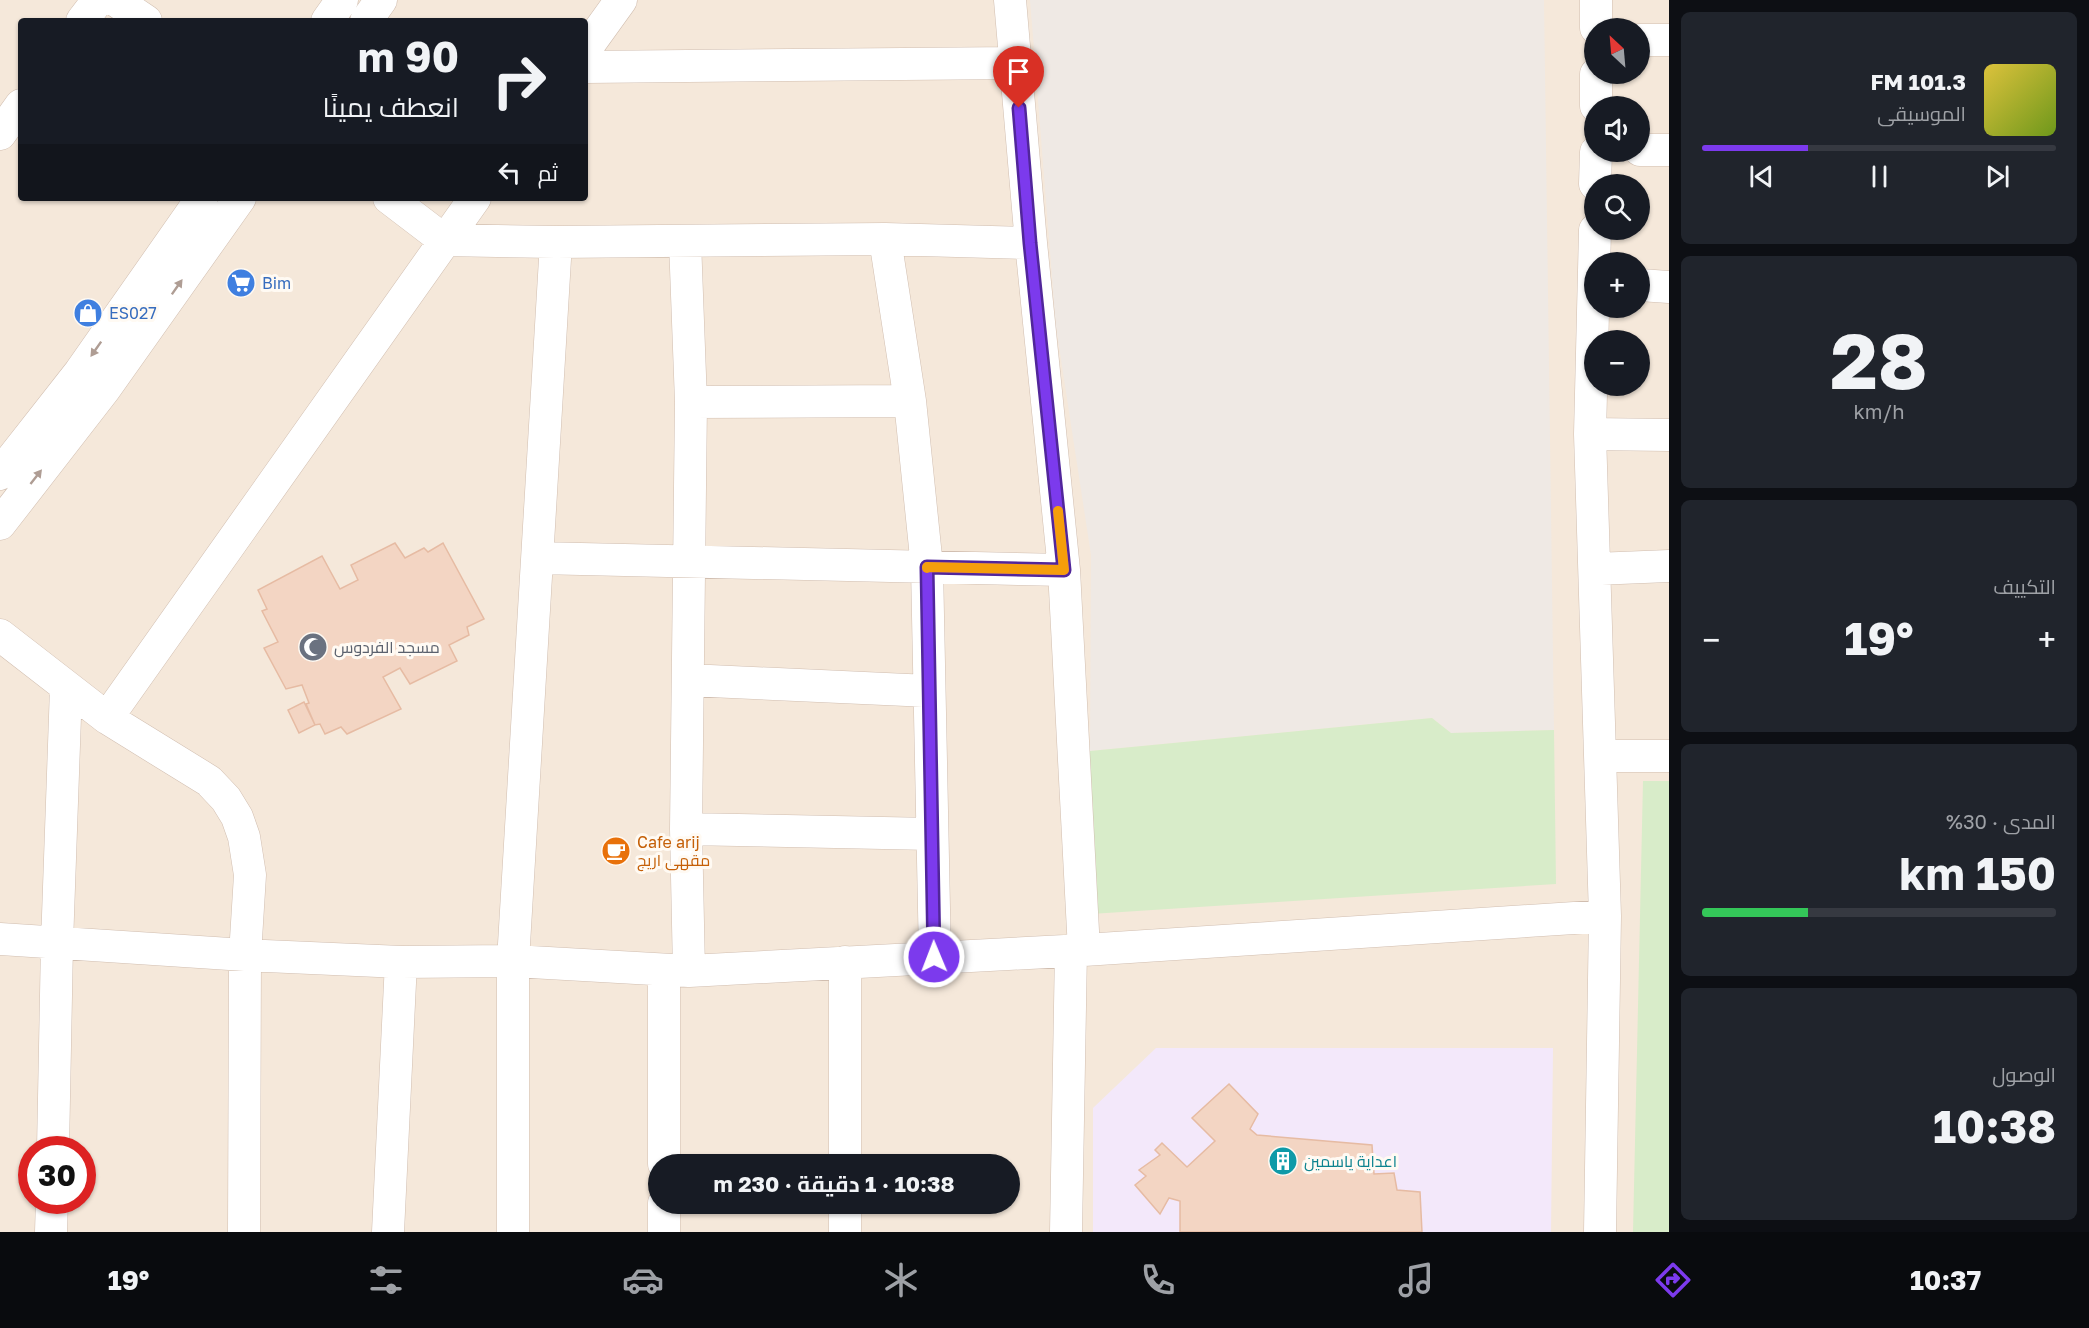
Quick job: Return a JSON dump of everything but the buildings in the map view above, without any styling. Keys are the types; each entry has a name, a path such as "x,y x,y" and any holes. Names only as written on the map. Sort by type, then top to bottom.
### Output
{"street":[{"path":"84,18 98,0"},
{"path":"115,0 142,18"},
{"path":"329,18 342,0"},
{"path":"368,18 381,0"},
{"path":"588,47 621,0"},
{"path":"1010,0 1030,243 1064,570 1077,950 1066,1232"},
{"path":"1596,0 1596,18"},
{"path":"1650,40 1669,40"},
{"path":"588,67 1015,63"},
{"path":"0,134 18,109"},
{"path":"1650,150 1669,150"},
{"path":"0,474 80,372 200,201"},
{"path":"0,524 104,390 238,201"},
{"path":"393,201 444,240 556,242 885,239 1030,243"},
{"path":"107,718 473,201"},
{"path":"885,239 910,400 927,567 934,957"},
{"path":"665,1154 686,829 691,402 685,241"},
{"path":"513,1232 513,961 556,242"},
{"path":"1650,286 1669,287"},
{"path":"1593,318 1590,435 1605,916 1600,1232"},
{"path":"691,402 910,400"},
{"path":"1590,435 1669,435"},
{"path":"538,558 1064,570"},
{"path":"1595,569 1669,566"},
{"path":"0,635 107,718 209,781 226,799 237,817 244,837 250,875 245,955 244,1232"},
{"path":"688,680 929,691"},
{"path":"53,1136 66,688"},
{"path":"1601,756 1669,756"},
{"path":"686,829 932,834"},
{"path":"0,939 245,955 400,962 513,961 676,970 1077,950 1605,916"},
{"path":"388,1232 400,962"},
{"path":"845,962 845,1154"},
{"path":"51,1232 52,1214"},
{"path":"664,1214 664,1232"},
{"path":"845,1214 845,1232"}],"shaded area":[{"path":"0,0 1669,0 1669,1232 0,1232"},
{"path":"1030,0 1544,0 1554,730 1451,733 1432,718 1090,751 1091,555 1056,327"},
{"path":"1156,1048 1553,1048 1551,1232 1093,1232 1093,1108"}],"green space":[{"path":"1432,718 1451,733 1554,730 1556,884 1091,914 1090,751"},
{"path":"1643,781 1669,781 1669,1232 1633,1232"}],"slow traffic":[{"path":"927,568 1064,570 1058,511"}],"place":[{"name":"Bim","path":"241,283"},
{"name":"ES027","path":"88,313"},
{"name":"مسجد الفردوس","path":"313,647"},
{"name":"Cafe arij مقهى اريج","path":"616,851"},
{"name":"اعداية ياسمين","path":"1283,1161"}],"route":[{"path":"934,957 927,567 1064,570 1030,243 1019,108"}]}
